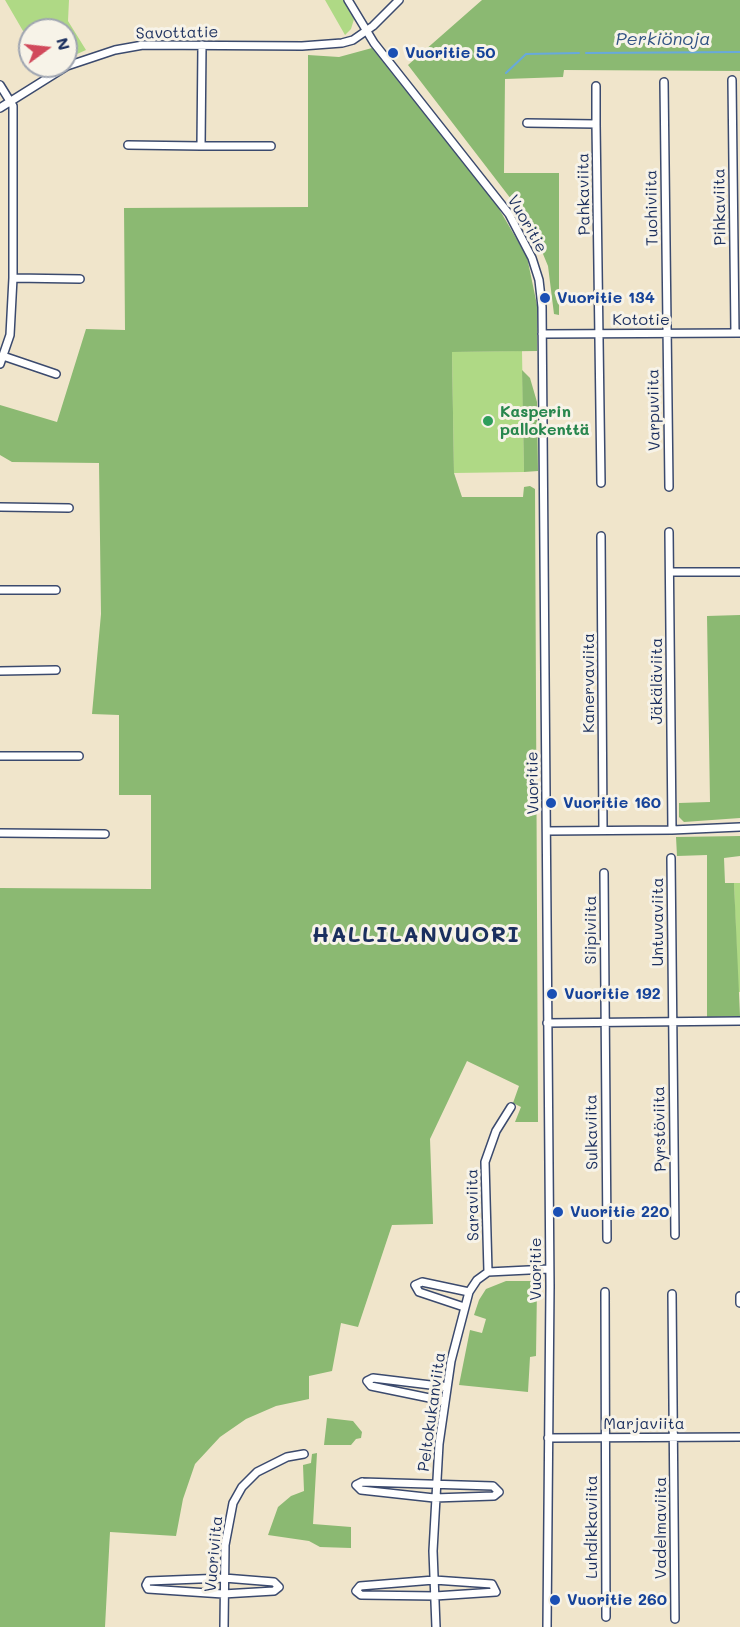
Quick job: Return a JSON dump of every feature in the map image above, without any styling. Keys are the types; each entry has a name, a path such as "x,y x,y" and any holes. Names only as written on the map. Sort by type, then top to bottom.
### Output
{"street":[{"name":"Vuoritie","path":"348,0 366,31 439,128 509,214 521,234 539,280 542,334 547,831 549,1269 547,1627"},
{"name":"Savottatie","path":"0,108 53,73 88,57 143,45 319,46 342,43 366,31 399,0"},
{"path":"201,147 202,45"},
{"name":"Pihkaviita","path":"732,80 738,333"},
{"name":"Tuohiviita","path":"664,82 667,333"},
{"path":"0,85 13,106 13,278 10,335 0,364"},
{"name":"Pahkaviita","path":"596,86 601,483"},
{"path":"526,123 596,124"},
{"path":"128,146 272,146"},
{"path":"13,278 80,279"},
{"name":"Varpuviita","path":"667,333 669,487"},
{"name":"Kototie","path":"542,334 738,333"},
{"path":"3,356 56,374"},
{"path":"0,507 69,507"},
{"name":"Jäkäläviita","path":"669,532 672,830"},
{"name":"Kanervaviita","path":"601,536 603,829"},
{"path":"670,572 740,572"},
{"path":"0,590 56,590"},
{"path":"0,671 56,670"},
{"path":"0,756 79,756"},
{"path":"547,831 672,830 740,826"},
{"path":"0,833 105,834"},
{"name":"Untuvaviita","path":"671,858 672,1023"},
{"name":"Siipiviita","path":"604,873 604,1023"},
{"path":"548,1023 740,1021"},
{"name":"Sulkaviita","path":"604,1023 608,1239"},
{"name":"Pyrstöviita","path":"672,1023 675,1235"},
{"name":"Saraviita","path":"488,1272 485,1162 496,1131 511,1107"},
{"path":"488,1272 549,1269"},
{"name":"Peltokukanviita","path":"436,1627 434,1498 444,1401 469,1292 477,1280 488,1272"},
{"path":"464,1307 419,1292 415,1286 422,1282 469,1292"},
{"name":"Luhdikkaviita","path":"605,1292 606,1617"},
{"name":"Vadelmaviita","path":"672,1294 675,1619"},
{"path":"740,1296 740,1303"},
{"path":"444,1401 371,1386 367,1381 373,1378 447,1387"},
{"name":"Marjaviita","path":"548,1438 740,1437"},
{"name":"Vuoriviita","path":"224,1627 223,1594 227,1522 232,1503 242,1487 257,1472 273,1462 304,1454"},
{"path":"362,1482 436,1482 493,1486 499,1492 494,1496 434,1498 361,1490 357,1485 362,1482"},
{"path":"224,1578 274,1582 279,1587 274,1591 223,1594 148,1589 146,1585 148,1581 224,1578"},
{"path":"434,1580 492,1584 496,1592 435,1596 361,1595 356,1591 360,1586 434,1580"}],"green space":[{"path":"5,0 69,0 68,18 18,18 18,22"},
{"path":"325,0 343,0 354,19 351,29 345,35"},
{"path":"482,0 740,0 740,71 564,70 563,77 505,79 504,173 559,173 559,315 554,314 548,266 531,225 408,65"},
{"path":"78,37 86,50 78,54"},
{"path":"372,48 498,207 527,257 537,305 537,351 452,352 454,473 462,497 523,497 524,487 530,486 535,489 538,1122 515,1122 521,1107 513,1103 519,1086 467,1061 430,1139 433,1224 392,1225 358,1327 341,1323 332,1371 309,1376 309,1399 276,1406 246,1419 220,1437 195,1464 183,1499 176,1536 110,1532 105,1627 0,1627 0,888 151,889 151,795 119,795 119,715 92,714 101,614 99,463 12,462 0,455 0,405 57,422 86,329 125,330 124,208 308,207 308,55 339,57"},
{"name":"Kasperin pallokenttä","path":"522,351 524,472 454,473 452,352"},
{"path":"522,370 530,378 537,402 538,471 524,472"},
{"path":"740,615 740,818 684,822 679,817 679,803 710,802 707,616"},
{"path":"740,836 740,856 724,858 725,883 734,883 740,1016 707,1017 707,855 677,856 676,837"},
{"path":"734,883 740,883 740,992 738,992"},
{"path":"506,1281 532,1281 537,1287 536,1356 530,1357 528,1392 459,1385 470,1330 482,1333 486,1319 474,1315 479,1300 486,1289"},
{"path":"327,1418 353,1421 362,1432 361,1438 356,1439 351,1445 324,1445"},
{"path":"317,1453 313,1524 351,1527 351,1548 320,1547 309,1541 268,1535 278,1507 291,1496 304,1491 303,1465 311,1463 312,1454"}],"waterway":[{"name":"Perkiönoja","path":"586,53 740,52"},
{"name":"Perkiönoja","path":"506,73 526,54 579,53"}],"place":[{"name":"Vuoritie 50","path":"393,53"},
{"name":"Vuoritie 134","path":"545,298"},
{"name":"Kasperin pallokenttä","path":"488,421"},
{"name":"Vuoritie 160","path":"551,803"},
{"name":"Vuoritie 192","path":"552,994"},
{"name":"Vuoritie 220","path":"558,1212"},
{"name":"Vuoritie 260","path":"555,1600"}],"district":[{"name":"HALLILANVUORI","path":"416,935"}]}
